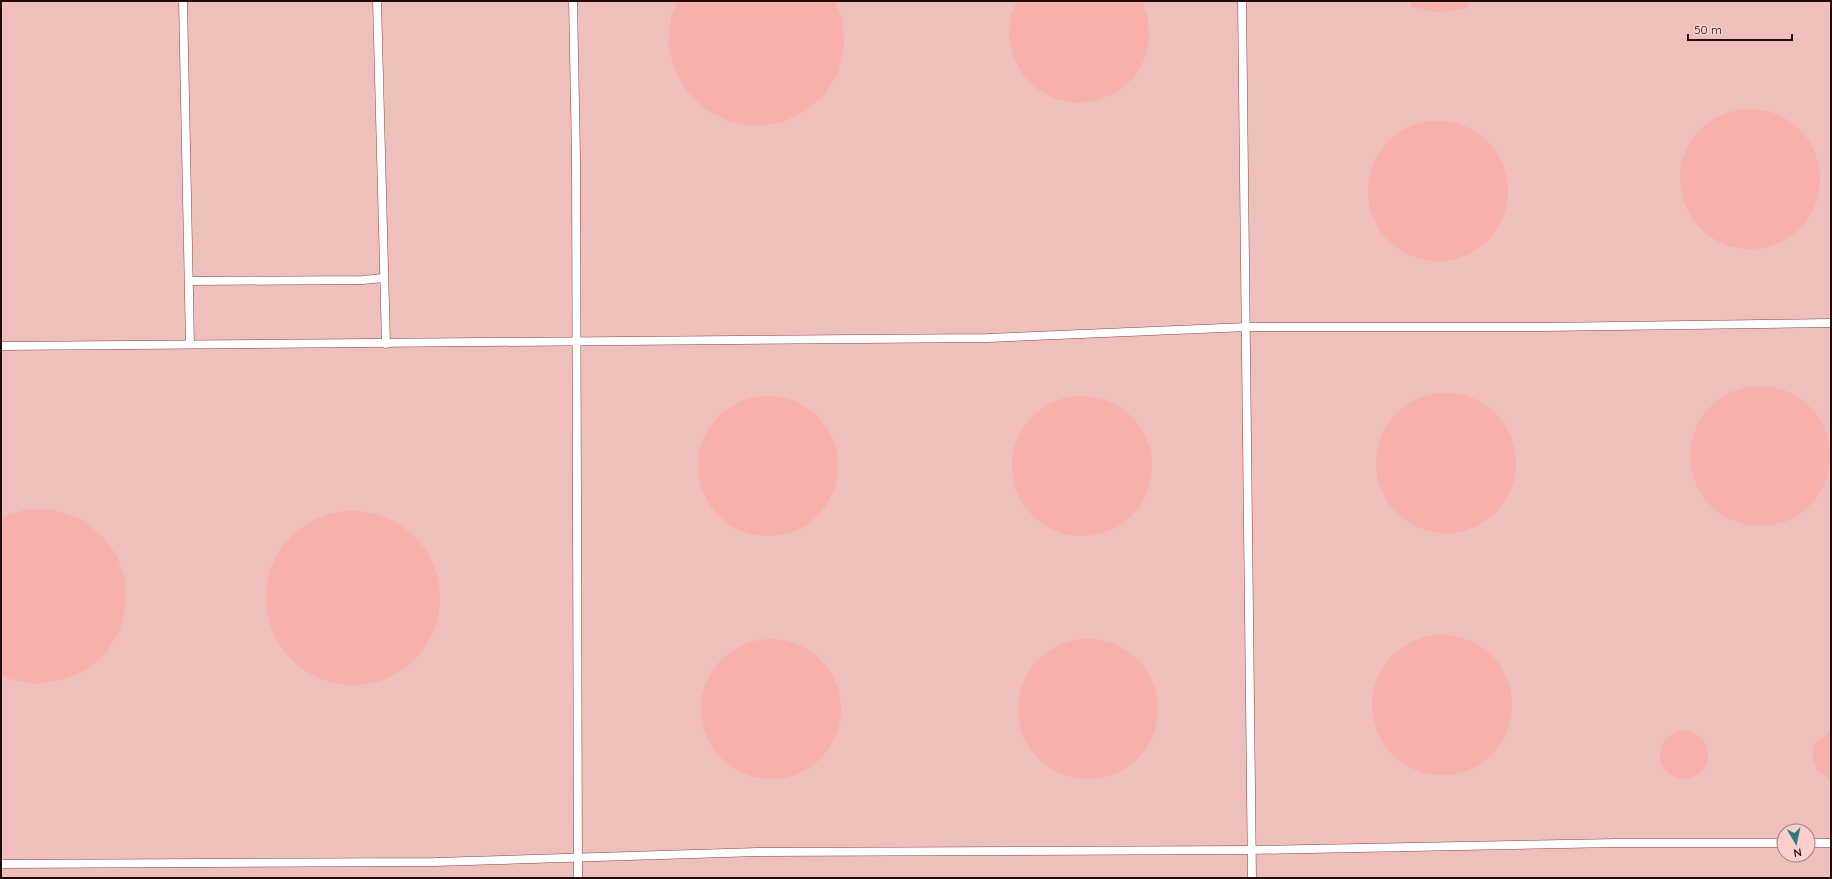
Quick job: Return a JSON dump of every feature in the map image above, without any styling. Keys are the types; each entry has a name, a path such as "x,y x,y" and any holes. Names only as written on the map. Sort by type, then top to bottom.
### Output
{"lane":[{"path":"183,1 186,239 190,281 190,344"},
{"path":"377,1 383,278 386,344"},
{"path":"573,1 576,156 578,878"},
{"path":"1242,1 1242,140 1247,327 1252,878"},
{"path":"190,281 363,280 383,278"},
{"path":"1,346 987,338 1247,327 1543,327 1831,323"},
{"path":"1,864 435,862 766,852 1251,850 1616,843 1776,843"},
{"path":"1816,843 1831,843"}],"shaded area":[{"path":"1,1 1831,1 1831,878 1,878"}],"building":[{"path":"678,1 835,1 843,21 844,47 838,73 824,95 804,112 780,123 754,126 728,121 705,109 686,91 674,68 668,43 671,17"},
{"path":"1017,1 1142,1 1148,19 1149,40 1144,60 1133,78 1117,92 1098,100 1077,103 1056,99 1038,90 1023,75 1013,57 1009,36 1011,16"},
{"path":"1411,1 1467,1 1468,8 1439,12 1411,7"},
{"path":"1750,109 1770,112 1783,117 1804,135 1812,146 1817,159 1820,179 1817,199 1812,212 1794,233 1783,241 1770,246 1750,249 1730,246 1717,241 1696,223 1688,212 1683,199 1680,179 1683,159 1688,146 1706,125 1717,117 1730,112"},
{"path":"1438,121 1458,124 1471,129 1492,147 1500,158 1505,171 1508,191 1505,211 1500,224 1482,245 1471,253 1458,258 1438,261 1418,258 1405,253 1384,235 1376,224 1371,211 1368,191 1371,171 1376,158 1394,137 1405,129 1418,124"},
{"path":"1760,386 1780,389 1793,394 1814,412 1822,423 1827,436 1830,456 1827,476 1822,489 1804,510 1793,518 1780,523 1760,526 1740,523 1727,518 1706,500 1698,489 1693,476 1690,456 1693,436 1698,423 1716,402 1727,394 1740,389"},
{"path":"1446,393 1466,396 1479,401 1500,419 1508,430 1513,443 1516,463 1513,483 1508,496 1490,517 1479,525 1466,530 1446,533 1426,530 1413,525 1392,507 1384,496 1379,483 1376,463 1379,443 1384,430 1402,409 1413,401 1426,396"},
{"path":"768,396 788,399 801,404 822,422 830,433 835,446 838,466 835,486 830,499 812,520 801,528 788,533 768,536 748,533 735,528 714,510 706,499 701,486 698,466 701,446 706,433 724,412 735,404 748,399"},
{"path":"1082,396 1102,399 1115,404 1136,422 1144,433 1149,446 1152,466 1149,486 1144,499 1126,520 1115,528 1102,533 1082,536 1062,533 1049,528 1028,510 1020,499 1015,486 1012,466 1015,446 1020,433 1038,412 1049,404 1062,399"},
{"path":"28,509 54,510 79,518 100,534 116,554 125,579 126,605 120,630 106,653 86,670 62,680 36,684 10,679 1,674 1,517"},
{"path":"344,511 362,511 386,517 415,536 434,565 440,589 440,607 434,631 415,660 386,679 362,685 344,685 320,679 291,660 272,631 266,607 266,589 272,565 291,536 320,517"},
{"path":"1442,635 1462,638 1475,643 1496,661 1504,672 1509,685 1512,705 1509,725 1504,738 1486,759 1475,767 1462,772 1442,775 1422,772 1409,767 1388,749 1380,738 1375,725 1372,705 1375,685 1380,672 1398,651 1409,643 1422,638"},
{"path":"771,639 791,642 804,647 825,665 833,676 838,689 841,709 838,729 833,742 815,763 804,771 791,776 771,779 751,776 738,771 717,753 709,742 704,729 701,709 704,689 709,676 727,655 738,647 751,642"},
{"path":"1088,639 1108,642 1121,647 1142,665 1150,676 1155,689 1158,709 1155,729 1150,742 1132,763 1121,771 1108,776 1088,779 1068,776 1055,771 1034,753 1026,742 1021,729 1018,709 1021,689 1026,676 1044,655 1055,647 1068,642"},
{"path":"1684,731 1693,733 1701,738 1706,746 1708,755 1706,764 1701,772 1693,777 1684,779 1675,777 1667,772 1662,764 1660,755 1662,746 1667,738 1675,733"},
{"path":"1831,731 1831,780 1817,770 1812,757 1815,743"}]}
